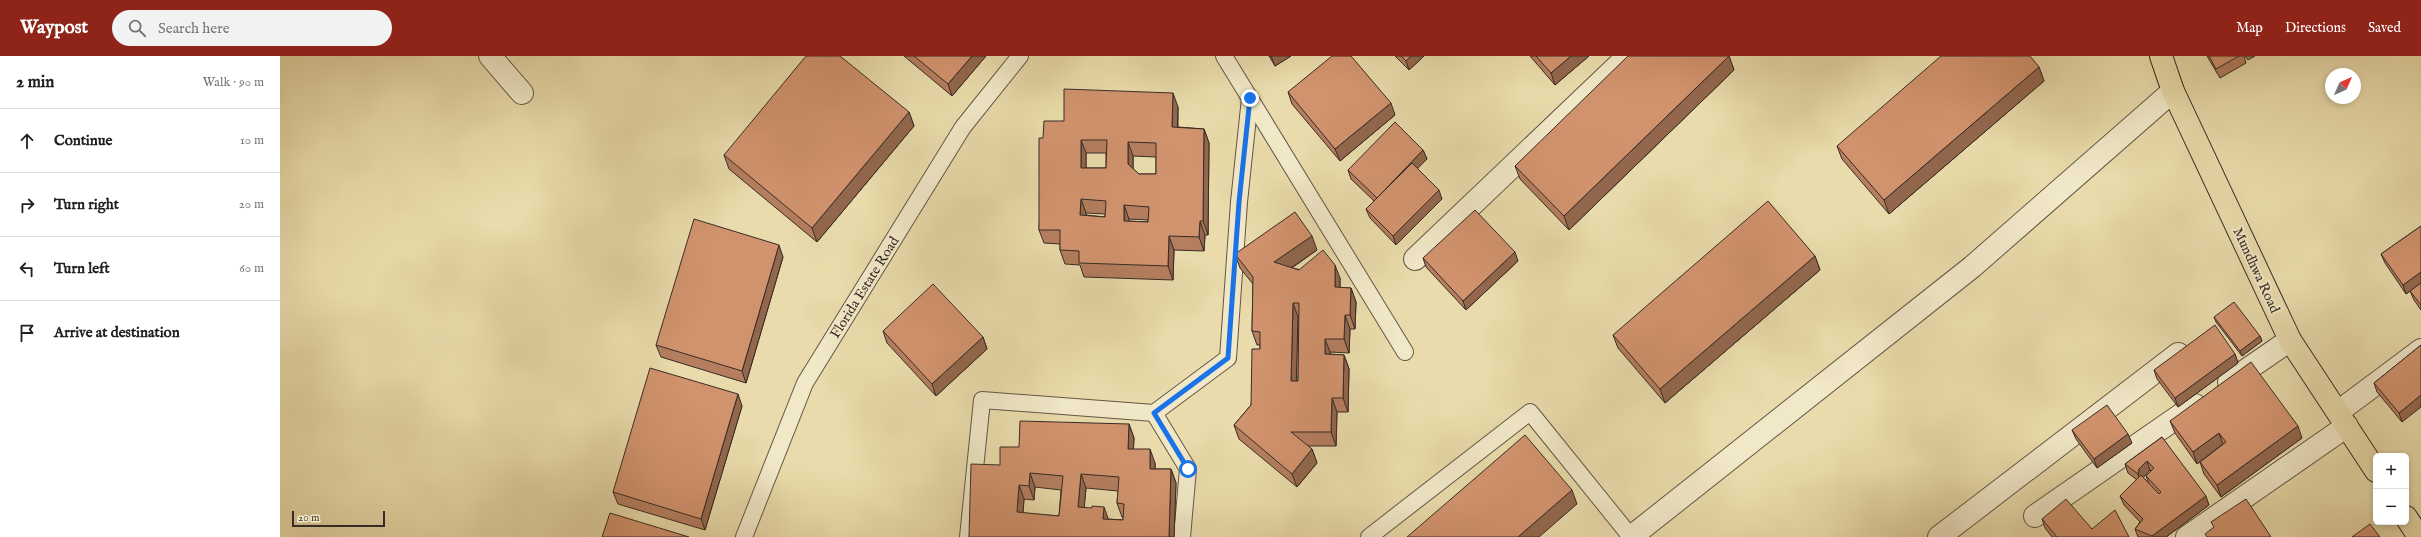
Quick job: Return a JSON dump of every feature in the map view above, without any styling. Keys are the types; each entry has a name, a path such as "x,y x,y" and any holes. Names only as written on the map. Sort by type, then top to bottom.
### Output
{"main road":[{"name":"Mundhwa Road","path":"2161,56 2173,91 2290,340 2373,466"},
{"path":"2409,522 2419,537"}],"street":[{"path":"490,56 522,93"},
{"path":"1415,259 1628,56"},
{"path":"1631,537 1972,267 2173,91"},
{"path":"2035,516 2290,340"},
{"path":"1938,537 2195,341"},
{"path":"2187,537 2342,419 2421,350"}],"lane":[{"name":"Florida Estate Road","path":"744,537 805,383 963,127 1020,56"},
{"path":"1224,56 1405,352"},
{"path":"968,537 982,400 1154,413 1228,358 1239,202 1250,98"},
{"path":"1369,537 1530,412 1631,537"},
{"path":"1154,413 1188,469 1182,537"}],"building":[{"path":"806,56 840,56 909,112 812,228 724,155"},
{"path":"914,56 972,56 948,84"},
{"path":"1332,56 1351,56 1391,103 1335,149 1288,92"},
{"path":"1401,56 1411,56 1406,61"},
{"path":"1536,56 1571,56 1551,73"},
{"path":"1628,56 1729,56 1564,216 1515,166"},
{"path":"1941,56 2030,56 2039,67 1884,200 1837,146"},
{"path":"2209,56 2239,56 2216,69"},
{"path":"1064,89 1173,93 1172,127 1204,129 1203,221 1200,221 1199,237 1169,236 1168,266 1079,263 1079,251 1060,250 1060,230 1039,230 1039,138 1043,138 1044,121 1064,121","holes":["1081,140 1107,140 1106,168 1081,168","1128,142 1156,143 1156,174 1139,174 1128,164","1081,199 1106,201 1105,217 1080,215","1124,205 1149,207 1148,222 1124,221"]},
{"path":"1395,122 1423,150 1377,198 1348,170"},
{"path":"1412,163 1439,190 1393,236 1366,209"},
{"path":"1768,201 1815,256 1660,389 1613,335"},
{"path":"1475,210 1515,252 1463,301 1423,258"},
{"path":"1295,212 1312,236 1274,262 1299,270 1323,250 1335,265 1335,287 1351,288 1350,315 1345,315 1344,339 1325,339 1325,354 1344,355 1343,398 1332,398 1331,432 1291,432 1312,449 1292,474 1234,425 1251,405 1252,349 1260,349 1260,332 1252,331 1253,277 1235,254","holes":["1293,303 1299,303 1298,381 1291,381"]},
{"path":"694,219 779,245 742,371 656,345"},
{"path":"2421,226 2421,272 2403,285 2381,254"},
{"path":"2421,283 2421,305 2410,291"},
{"path":"933,284 983,337 932,384 883,331"},
{"path":"2234,302 2260,336 2240,351 2214,317"},
{"path":"2215,325 2235,354 2175,398 2154,370"},
{"path":"2421,345 2421,395 2399,413 2374,383"},
{"path":"2251,362 2298,426 2217,485 2200,462 2226,442 2219,433 2193,452 2170,421"},
{"path":"650,368 738,394 701,519 613,492"},
{"path":"2107,405 2128,434 2094,459 2072,430"},
{"path":"1020,421 1129,424 1128,449 1150,449 1150,469 1171,469 1169,537 969,537 971,464 1000,465 1000,447 1019,447","holes":["1030,473 1063,476 1059,516 1017,512 1019,485 1029,486","1081,474 1119,477 1117,503 1124,504 1123,520 1103,519 1104,507 1078,507"]},
{"path":"1525,435 1572,490 1518,537 1407,537"},
{"path":"2162,437 2206,496 2152,536 2135,529 2143,519 2120,496 2141,475 2159,494 2161,492 2146,476 2154,468 2147,461 2139,469 2138,474 2125,464"},
{"path":"2066,499 2092,529 2115,510 2129,537 2057,537 2042,519"},
{"path":"2246,499 2271,537 2207,537 2205,534 2214,527 2211,522"},
{"path":"610,513 689,537 602,537"},
{"path":"2370,524 2380,537 2352,537"}],"route":[{"path":"1188,469 1154,413 1228,358 1239,202 1250,98"}]}
